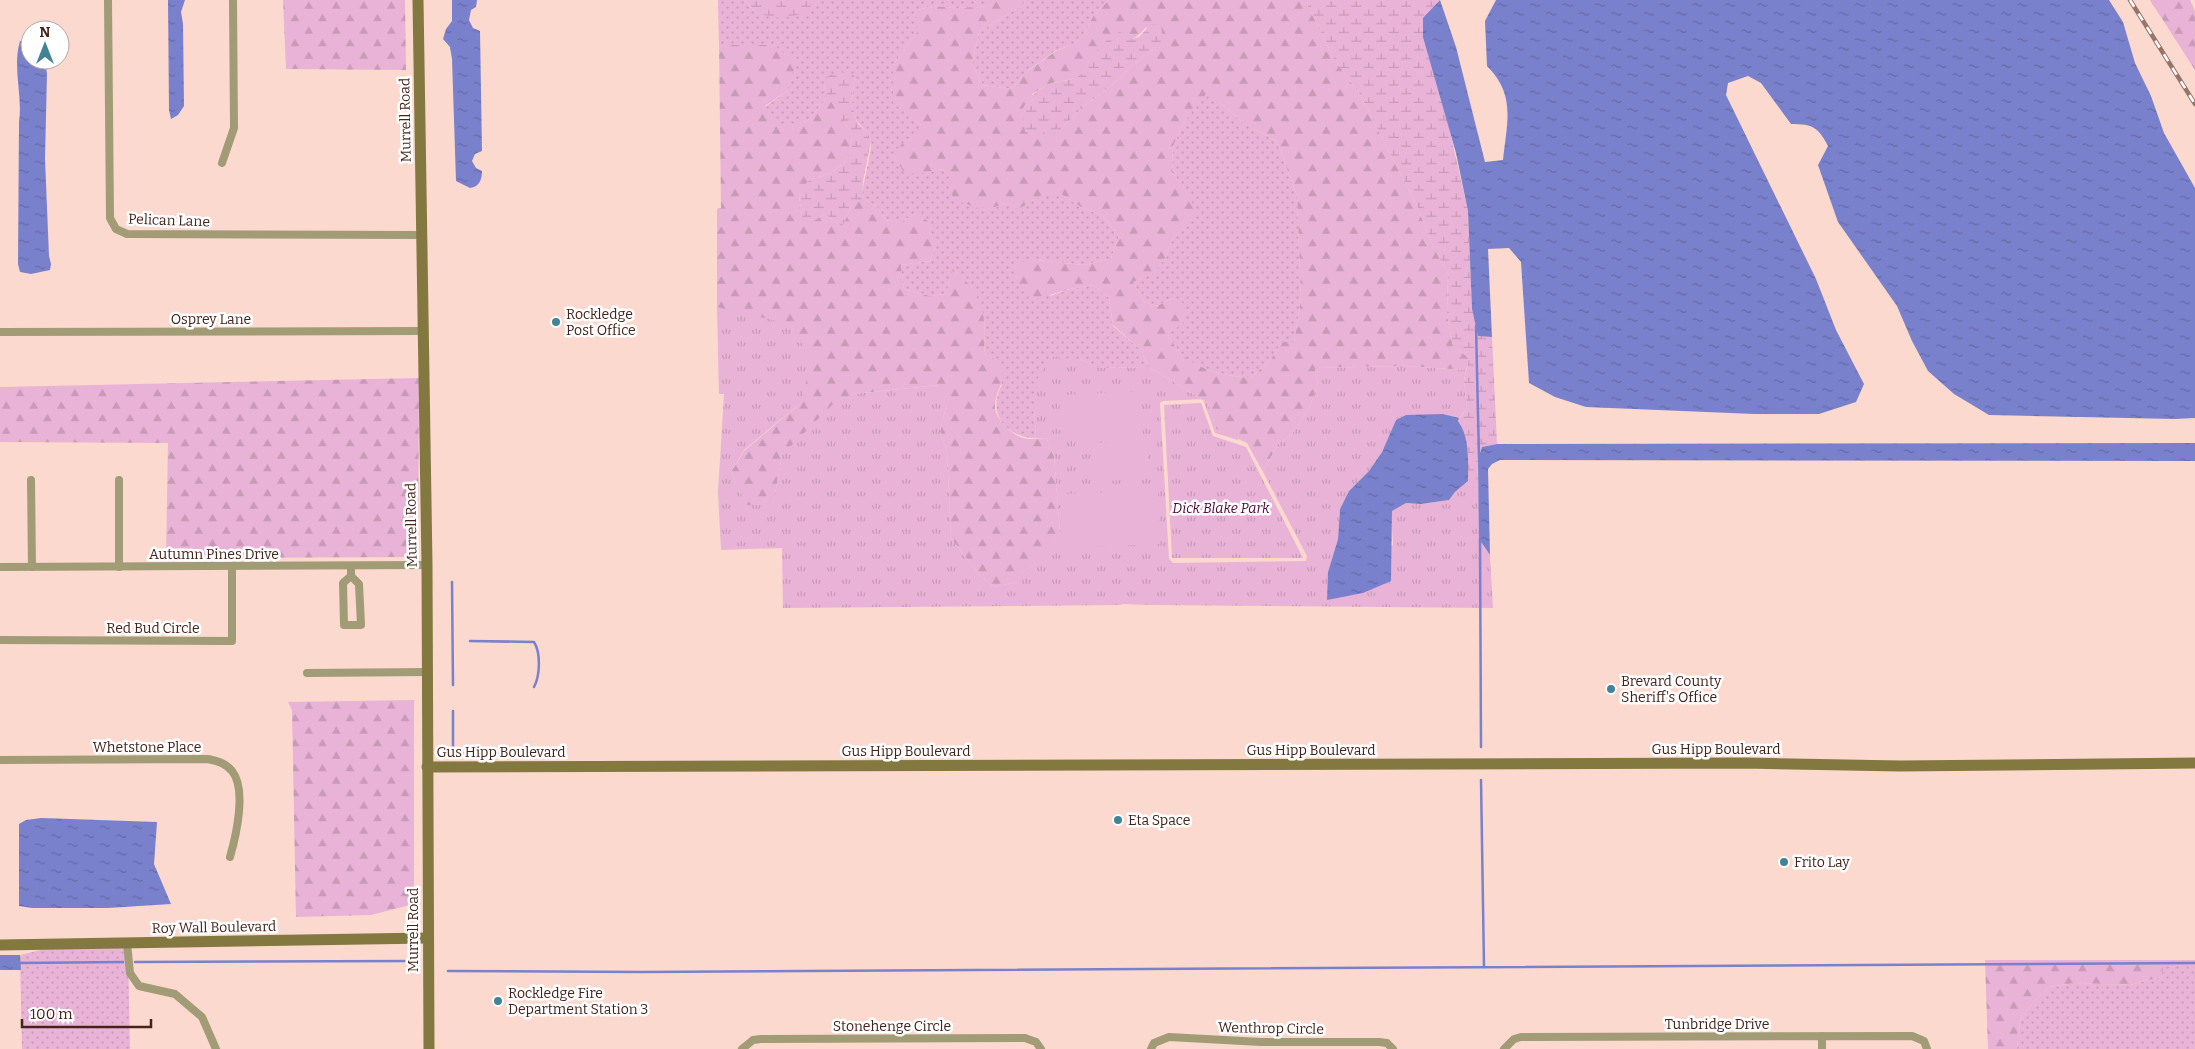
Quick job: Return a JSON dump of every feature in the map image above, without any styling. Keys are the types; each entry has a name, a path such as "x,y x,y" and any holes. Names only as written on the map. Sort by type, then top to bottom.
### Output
{"street":[{"name":"Pelican Lane","path":"108,0 110,218 116,229 127,234 422,235"},
{"path":"222,163 234,128 233,0"},
{"name":"Murrell Road","path":"418,0 422,331 428,565 429,1049"},
{"name":"Osprey Lane","path":"0,332 422,331"},
{"path":"31,480 32,567"},
{"path":"119,480 119,567"},
{"name":"Autumn Pines Drive","path":"0,567 428,565"},
{"path":"351,566 351,576 359,584 360,625 344,625 343,583 351,576"},
{"name":"Red Bud Circle","path":"0,640 232,641 232,567"},
{"path":"307,673 428,672"},
{"name":"Whetstone Place","path":"0,760 208,759 218,762 234,772 238,784 238,827 230,857"},
{"name":"Gus Hipp Boulevard","path":"427,767 1736,763 1900,766 2195,763"},
{"name":"Roy Wall Boulevard","path":"0,945 428,938"},
{"path":"127,943 130,973 139,986 175,994 202,1017 216,1049"},
{"path":"1822,1036 1822,1049"},
{"name":"Tunbridge Drive","path":"1504,1049 1514,1039 1521,1037 1822,1036 1912,1036 1924,1041 1927,1049"},
{"name":"Wenthrop Circle","path":"1151,1049 1154,1043 1170,1037 1261,1042 1379,1042 1387,1043 1393,1049"},
{"name":"Stonehenge Circle","path":"742,1049 753,1040 761,1039 1006,1038 1025,1038 1036,1042 1041,1049"}],"green space":[{"path":"283,0 405,0 406,70 286,69"},
{"path":"718,0 744,0 758,14 816,0 993,0 990,6 957,8 933,6 917,10 917,32 893,65 893,102 921,125 921,134 904,142 928,173 941,169 955,177 952,182 984,210 1008,203 1019,209 1044,194 1061,194 1081,207 1103,216 1119,236 1111,258 1084,265 1037,260 1050,296 1070,289 1093,285 1109,298 1113,326 1140,349 1149,367 1099,368 1079,359 1034,410 1036,438 1025,437 1008,429 998,414 996,405 1002,385 997,360 984,354 985,327 981,307 971,290 954,269 946,294 930,296 904,289 901,265 930,261 935,247 928,222 915,214 899,223 886,220 877,207 862,197 871,142 869,134 853,112 852,101 855,74 824,84 828,96 809,120 782,127 765,107 787,91 774,45 719,45"},
{"path":"744,0 816,1 803,14 781,18 758,14"},
{"path":"993,0 1026,0 1021,6 979,32 972,65 983,85 1011,89 1025,73 1056,51 1074,44 1083,36 1094,15 1109,0 1307,0 1308,6 1334,59 1359,93 1417,206 1433,246 1448,274 1447,315 1453,346 1469,358 1466,370 1402,366 1315,368 1318,384 1309,408 1295,431 1278,444 1263,472 1247,443 1216,429 1208,403 1149,367 1140,349 1113,325 1109,298 1093,285 1070,289 1033,300 1016,279 1014,274 1015,263 1037,260 1084,265 1111,258 1119,236 1103,216 1081,207 1061,194 1044,194 1019,209 1008,203 984,210 963,203 950,194 954,177 941,169 928,173 904,173 893,153 904,142 921,133 921,125 893,103 893,65 917,32 917,10 933,6 957,8 990,6","holes":["1146,27 1156,47 1142,57 1111,86 1085,105 1061,129 1053,134 1032,94 1053,83 1079,77 1090,62 1134,38","1206,94 1220,102 1244,124 1277,141 1297,196 1301,298 1294,342 1282,342 1271,359 1251,378 1214,372 1189,360 1178,350 1168,335 1186,320 1184,304 1175,297 1157,306 1144,302 1133,282 1153,273 1164,260 1173,238 1190,224 1197,213 1184,186 1172,173 1173,146 1184,122"]},
{"path":"1026,0 1109,0 1094,15 1083,36 1074,44 1055,51 1025,73 1011,89 983,85 972,65 979,32 1021,6"},
{"path":"1307,0 1440,0 1424,18 1468,211 1472,309 1478,335 1492,337 1497,444 1482,447 1478,459 1479,495 1468,481 1468,452 1458,420 1467,408 1464,381 1469,358 1453,346 1447,315 1448,274 1433,246 1417,206 1359,93 1334,59 1308,6"},
{"path":"2150,0 2190,0 2195,11 2195,70"},
{"path":"1151,24 1161,25 1163,38 1156,47 1142,57 1111,86 1085,105 1061,129 1053,135 1025,132 1022,110 1036,92 1051,84 1073,79 1082,74 1106,41 1120,32 1129,40 1139,37"},
{"path":"719,45 774,45 796,63 787,91 765,106 783,126 809,120 828,96 852,134 851,150 844,163 831,173 810,180 799,195 802,218 820,217 825,214 842,227 851,207 862,197 877,207 886,220 899,223 915,214 928,221 935,247 930,261 901,265 904,289 930,296 946,294 953,269 976,291 984,321 984,354 997,360 1006,371 995,403 998,417 1014,434 1023,438 1046,438 1054,456 1060,533 1044,560 1022,572 1016,582 994,587 980,576 951,538 947,452 940,431 946,407 939,385 853,394 782,455 773,506 746,506 731,472 744,451 802,402 717,307 717,209 721,208"},
{"path":"838,72 855,74 852,98 854,115 859,125 867,131 871,141 863,181 862,199 851,207 842,227 825,214 813,221 802,218 799,195 803,186 810,180 831,173 844,163 851,150 852,134 828,97 824,84 828,76"},
{"path":"1206,93 1220,102 1244,124 1277,141 1297,196 1301,298 1294,342 1282,342 1271,359 1251,378 1214,372 1188,360 1181,354 1168,335 1175,297 1157,306 1144,302 1133,282 1153,273 1164,260 1173,238 1190,224 1184,186 1172,173 1173,146 1184,122"},
{"path":"717,307 786,323 811,356 802,402 744,450 731,472 746,505 773,505 782,455 835,402 853,394 940,385 946,407 940,431 947,452 951,538 980,576 994,587 1016,582 1020,570 1022,572 1043,560 1060,533 1054,456 1046,438 1036,438 1034,410 1038,378 1052,357 1079,359 1100,368 1149,367 1202,399 1163,401 1160,403 1169,559 1173,563 1306,561 1307,556 1263,472 1278,444 1295,431 1309,408 1318,384 1315,368 1402,366 1466,370 1464,381 1467,408 1459,418 1443,414 1396,420 1382,452 1369,471 1349,491 1340,509 1338,539 1328,572 1393,545 1391,511 1406,503 1421,504 1449,500 1468,481 1479,495 1479,539 1490,555 1493,608 1123,604 783,608 782,548 721,550 718,492 724,394 719,394"},
{"path":"419,378 418,557 166,558 168,443 0,442 0,387"},
{"path":"1140,391 1143,435 1061,439 1059,395"},
{"path":"1203,400 1208,403 1216,429 1238,438 1238,440 1215,433"},
{"name":"Dick Blake Park","path":"1201,403 1213,436 1246,447 1303,558 1172,558 1164,405"},
{"path":"1147,440 1149,478 1095,482 1093,443"},
{"path":"1158,490 1160,544 1063,548 1061,494"},
{"path":"414,700 414,904 371,915 296,917 292,710 288,702"},
{"path":"128,948 130,1049 22,1049 20,955 45,949"},
{"path":"1985,960 2165,960 2161,977 2130,985 2075,983 2049,987 2031,1005 2020,1021 2017,1049 1988,1049"},
{"path":"2165,960 2195,960 2195,1049 2017,1049 2020,1021 2031,1005 2049,987 2075,983 2130,985 2160,977"}],"water":[{"path":"168,0 185,0 181,12 183,24 184,106 178,115 171,119 169,110"},
{"path":"452,0 477,0 476,7 471,10 469,20 473,28 480,31 482,151 475,154 472,161 476,168 482,171 482,174 478,185 470,188 456,181 452,59 450,47 443,39 446,29 452,21"},
{"path":"1440,0 1456,47 1485,162 1503,160 1507,121 1506,98 1496,77 1487,66 1485,21 1496,0 2109,0 2123,22 2135,63 2151,96 2164,133 2195,188 2195,418 1989,415 1954,394 1928,371 1912,341 1897,306 1838,222 1818,165 1828,146 1821,135 1810,126 1791,124 1761,83 1748,76 1728,83 1726,95 1816,279 1836,330 1864,384 1856,402 1819,414 1754,414 1586,407 1555,397 1529,383 1521,262 1509,248 1488,249 1492,337 1478,336 1472,309 1468,211 1456,153 1423,37 1423,18"},
{"path":"20,41 20,70 46,70 47,74 45,159 49,256 51,264 50,270 31,274 20,272 18,264 20,102 17,71"},
{"path":"1443,414 1459,418 1458,421 1465,435 1466,442 1468,481 1449,500 1421,504 1406,503 1392,511 1391,581 1363,593 1327,600 1328,572 1338,539 1340,509 1349,491 1369,471 1382,452 1396,420 1406,415"},
{"path":"2195,443 2195,461 1500,460 1492,464 1488,469 1490,555 1479,539 1478,459 1482,447 1497,444"},
{"path":"41,818 157,822 154,864 171,904 108,908 32,908 19,906 19,824 26,820"},
{"path":"0,955 20,955 21,970 0,970"}],"waterway":[{"path":"1476,326 1479,458"},
{"path":"1480,539 1481,747"},
{"path":"452,582 453,685"},
{"path":"470,641 534,642 538,652 539,664 538,677 534,687"},
{"path":"453,711 453,750 456,754 507,753"},
{"path":"1481,780 1484,967"},
{"path":"135,962 413,961"},
{"path":"19,963 123,962"},
{"path":"448,971 643,972 2195,963"}],"railway":[{"path":"2130,0 2195,104"}],"place":[{"name":"Rockledge Post Office","path":"556,322"},
{"name":"Brevard County Sheriff's Office","path":"1611,689"},
{"name":"Eta Space","path":"1118,820"},
{"name":"Frito Lay","path":"1784,862"},
{"name":"Rockledge Fire Department Station 3","path":"498,1001"}]}
